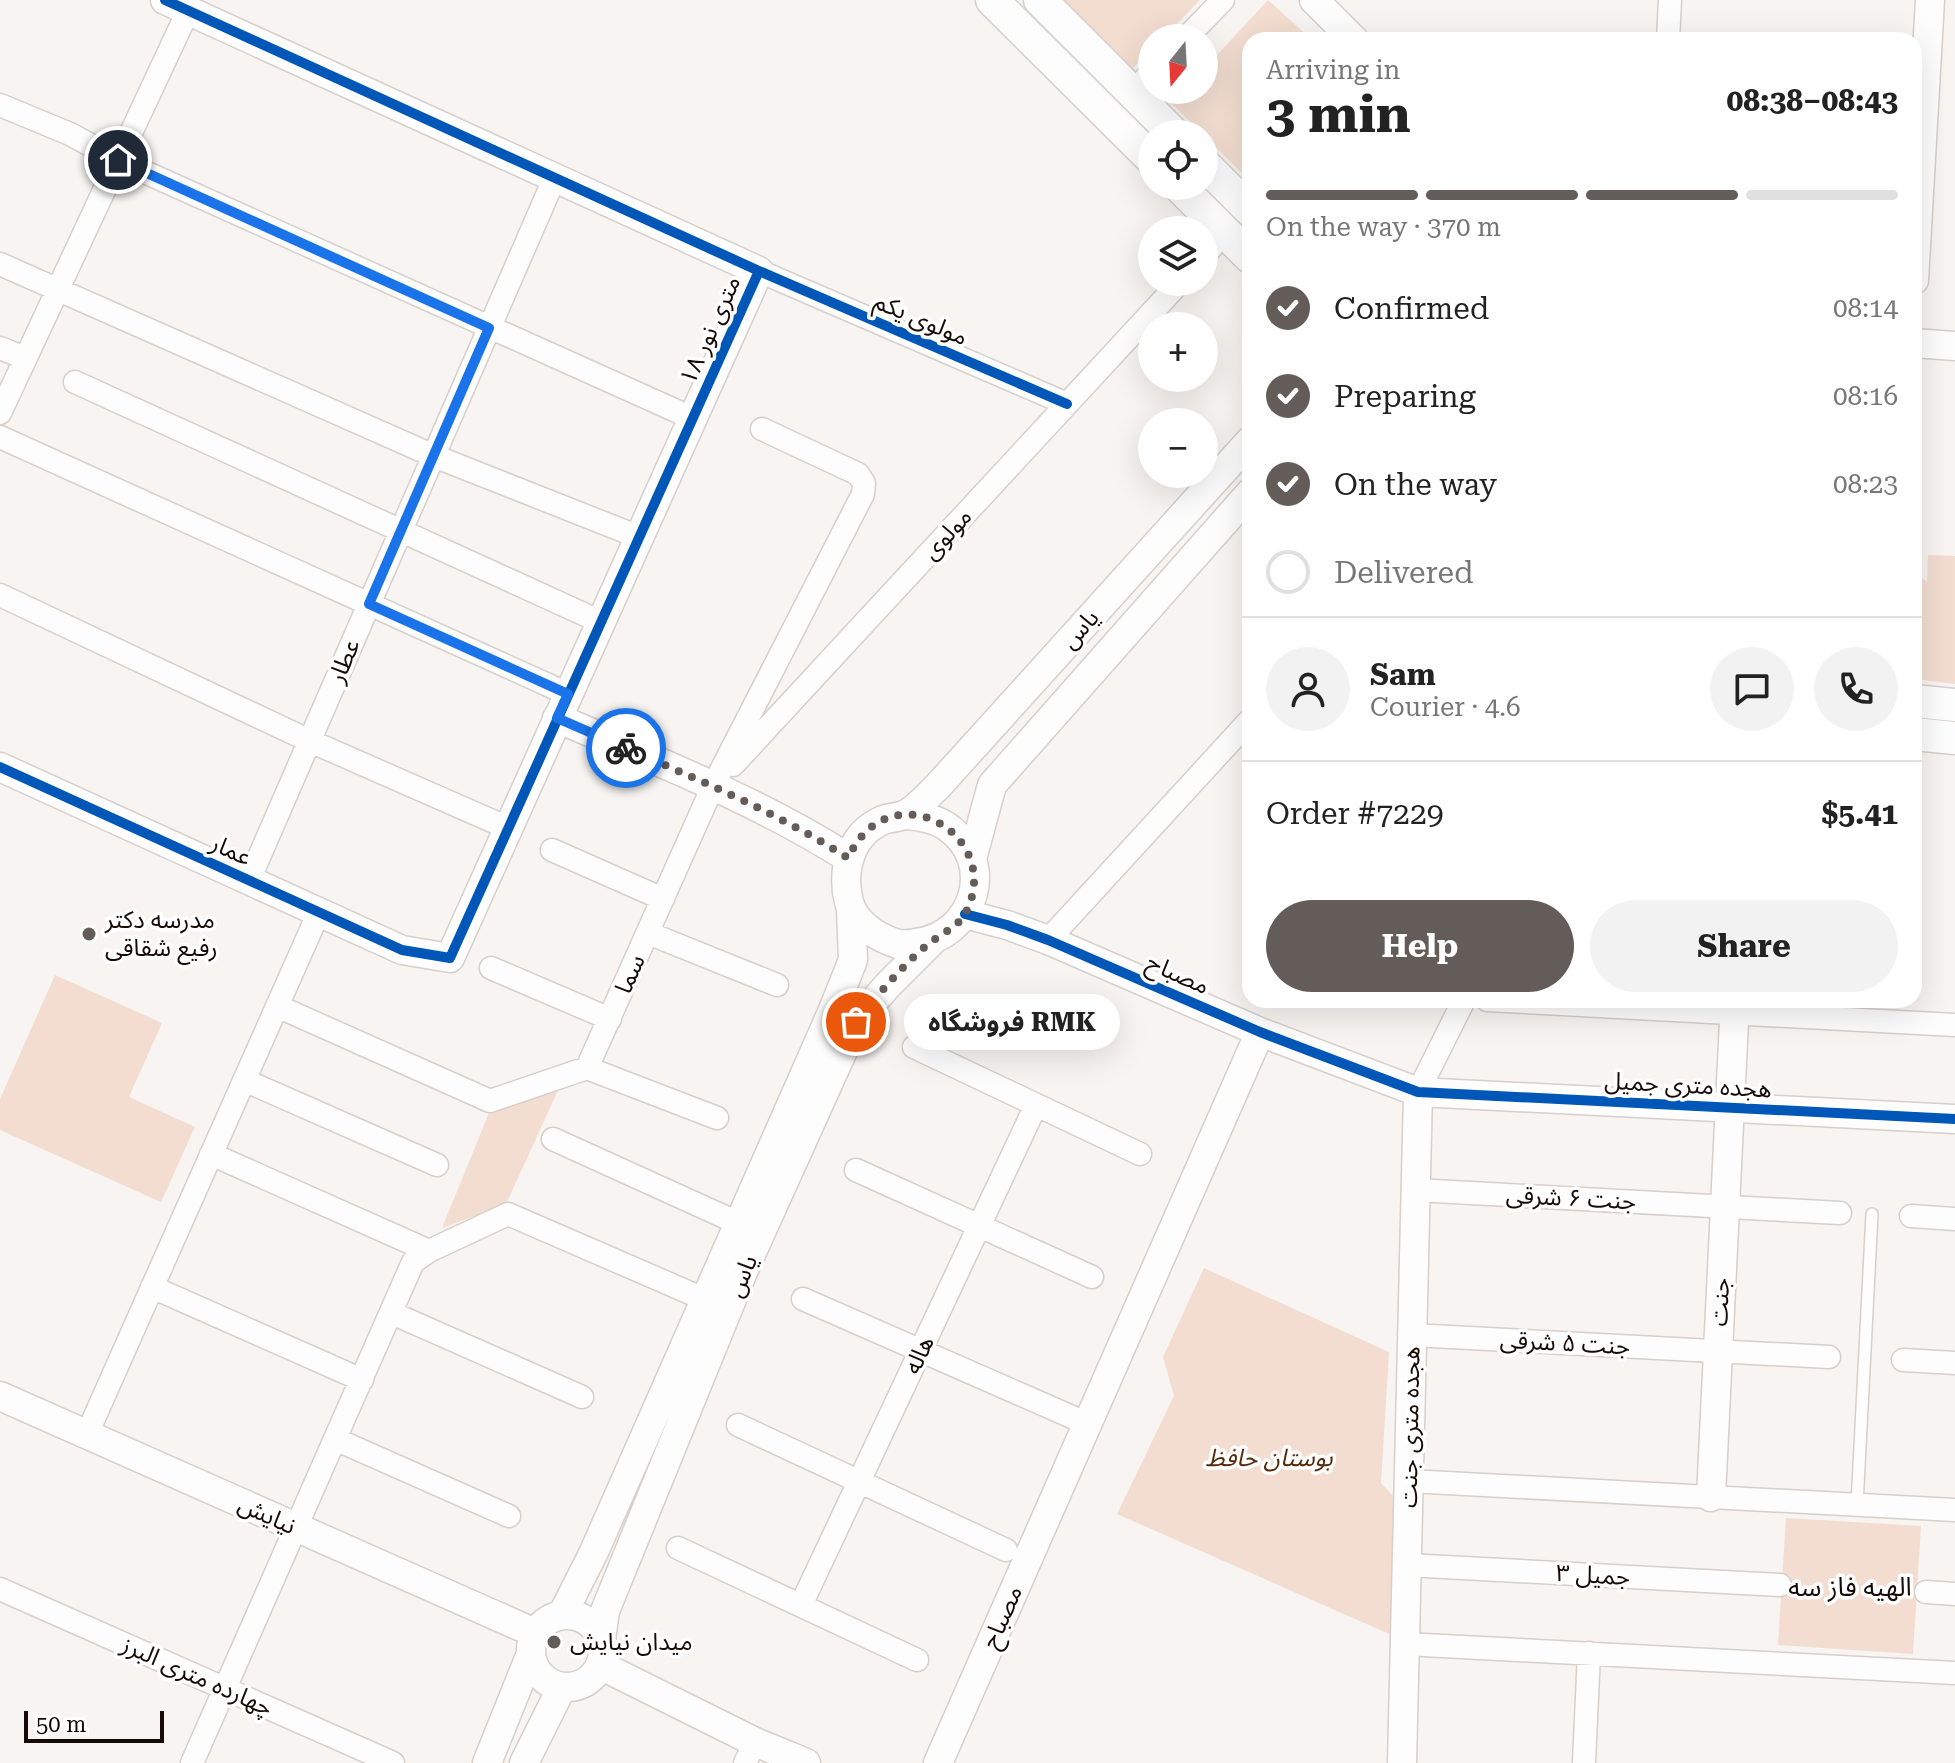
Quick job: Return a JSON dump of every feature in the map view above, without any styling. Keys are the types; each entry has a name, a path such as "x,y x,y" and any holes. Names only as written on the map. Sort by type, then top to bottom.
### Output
{"main road":[{"path":"992,0 1138,145"},
{"path":"1040,0 1138,79"},
{"path":"1218,178 1242,202"},
{"path":"1218,245 1242,254"},
{"path":"1922,702 1955,705"},
{"path":"1922,735 1955,738"}],"street":[{"path":"1200,24 1223,0"},
{"path":"1314,0 1346,32"},
{"path":"1668,32 1670,0"},
{"path":"1922,50 1930,0"},
{"path":"0,413 118,160 176,6"},
{"name":"۱۸ متری نور","path":"176,6 759,271 450,958"},
{"path":"0,105 70,134 118,160 692,418"},
{"name":"عطار","path":"249,880 555,177"},
{"path":"0,264 434,456 639,537"},
{"name":"مولوی یکم","path":"759,271 1067,404"},
{"name":"مولوی","path":"713,786 1167,296"},
{"path":"1922,344 1955,346"},
{"path":"0,348 25,358"},
{"path":"75,382 227,454 601,622"},
{"name":"سما","path":"587,1068 713,786 863,494 864,483 858,474 762,429"},
{"path":"0,437 369,604 811,835 848,858"},
{"name":"یاس","path":"906,815 938,786 1242,450"},
{"name":"یاس","path":"972,859 992,785 1242,502"},
{"path":"0,595 310,741 508,828"},
{"path":"1048,940 1242,729"},
{"name":"عمار","path":"0,767 402,950 450,958"},
{"path":"906,815 927,817 946,826 962,840 972,859 975,878 973,897 965,914 951,931 932,941 901,945 872,933 851,910 844,884 848,858 861,836 881,821 906,815"},
{"path":"552,850 663,899"},
{"name":"یاس","path":"562,1615 593,1554 853,960 851,910"},
{"path":"87,1434 319,912"},
{"name":"مصباح","path":"965,914 1048,940 1260,1032 1418,1092"},
{"path":"648,933 777,985"},
{"name":"یاس","path":"600,1652 605,1611 743,1272 856,1022 932,941"},
{"path":"491,968 610,1019"},
{"path":"277,1006 490,1101 587,1068 717,1118"},
{"path":"1418,1092 1460,1008"},
{"name":"جنت","path":"1711,1497 1735,1008"},
{"path":"1758,1008 1955,1025"},
{"name":"مصباح","path":"938,1763 1260,1032"},
{"path":"914,1047 1140,1154"},
{"path":"244,1080 437,1165"},
{"name":"هجده متری جمیل","path":"1418,1092 1955,1119"},
{"name":"هجده متری جنت","path":"1402,1763 1418,1092"},
{"name":"هاله","path":"801,1605 1036,1105"},
{"path":"553,1139 738,1223"},
{"path":"211,1154 429,1251"},
{"path":"856,1170 1092,1277"},
{"name":"جنت ۶ شرقی","path":"1416,1190 1840,1213"},
{"path":"192,1763 413,1262 429,1251 508,1214 704,1299"},
{"path":"1911,1216 1955,1219"},
{"path":"152,1287 362,1380"},
{"path":"803,1299 1088,1424"},
{"path":"392,1313 582,1397"},
{"name":"جنت ۵ شرقی","path":"1412,1335 1829,1357"},
{"path":"1903,1360 1955,1363"},
{"name":"نیایش","path":"0,1396 296,1528 533,1644"},
{"path":"738,1425 1006,1550"},
{"path":"335,1439 509,1516"},
{"path":"1409,1481 1955,1510"},
{"path":"678,1548 917,1660"},
{"name":"جمیل ۳","path":"1407,1565 1780,1585"},
{"name":"چهارده متری البرز","path":"0,1589 393,1763"},
{"path":"1926,1592 1955,1594"},
{"path":"487,1763 533,1644 551,1618 562,1615 576,1616 588,1622 600,1652 750,1752 806,1763"},
{"path":"533,1644 541,1676 562,1687 585,1682 600,1652"},
{"path":"1405,1644 1955,1673"},
{"path":"1584,1763 1589,1653"},
{"path":"524,1763 562,1687"}],"lane":[{"path":"1857,1505 1872,1214"}],"green space":[{"path":"1059,0 1200,0 1177,24 1138,24 1138,63 1130,71"},
{"path":"1268,0 1303,32 1242,32 1242,173 1218,149 1218,120 1188,120 1172,104 1218,104 1218,54"},
{"path":"1928,555 1955,556 1955,684 1922,680 1922,578 1927,582"},
{"path":"55,975 162,1023 129,1097 195,1127 161,1202 0,1130 0,1099"},
{"path":"560,1086 506,1204 442,1228 491,1108"},
{"name":"بوستان حافظ","path":"1204,1268 1389,1352 1381,1483 1402,1506 1396,1637 1117,1514 1174,1396 1163,1357"},
{"path":"1786,1518 1921,1526 1913,1654 1778,1645"}],"cycle path":[{"path":"165,0 759,271 1067,404"},
{"path":"0,767 402,950 450,958 759,271"},
{"path":"965,914 1048,940 1260,1032 1418,1092 1955,1119"}],"way so far":[{"path":"626,748 738,798 811,835 848,858 861,836 881,821 906,815 927,817 946,826 962,840 972,859 975,878 973,897 965,914 951,931 932,941 856,1022"}],"place":[{"name":"مدرسه دکتر رفیع شقاقی","path":"89,934"},
{"name":"فروشگاه RMK","path":"856,1022"},
{"name":"میدان نیایش","path":"554,1642"}],"district":[{"name":"الهیه فاز سه","path":"1850,1587"}],"route":[{"path":"118,160 489,328 369,604 568,694 557,718 626,748"}]}
